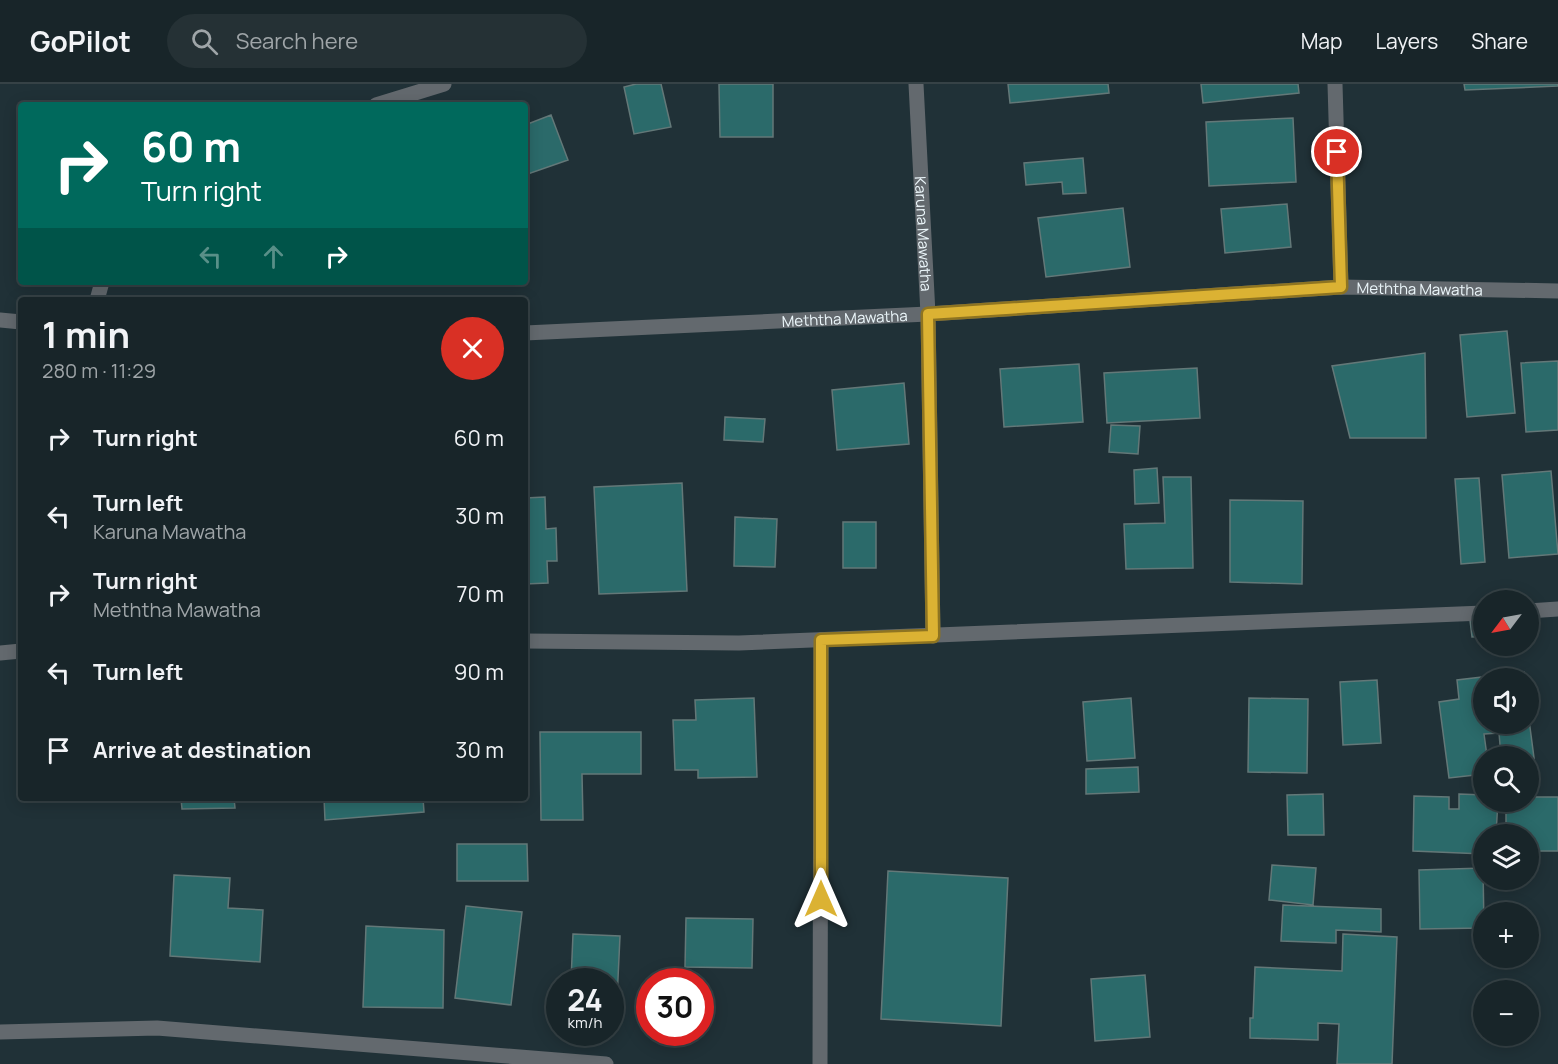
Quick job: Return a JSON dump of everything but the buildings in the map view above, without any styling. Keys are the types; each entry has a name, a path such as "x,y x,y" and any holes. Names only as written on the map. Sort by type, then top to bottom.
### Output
{"street":[{"path":"386,102 444,84"},
{"name":"Karuna Mawatha","path":"916,84 928,314 933,636"},
{"path":"1335,84 1341,287"},
{"name":"Meththa Mawatha","path":"528,333 928,314 1341,287 1558,291"},
{"path":"0,320 18,322"},
{"path":"1539,610 1558,609"},
{"path":"528,641 739,644 1473,613"},
{"path":"820,1064 821,640"},
{"path":"0,653 18,651"},
{"path":"0,1032 157,1028 606,1064"}],"route":[{"path":"821,899 821,640 933,636 928,314 1341,287 1337,152"}]}
